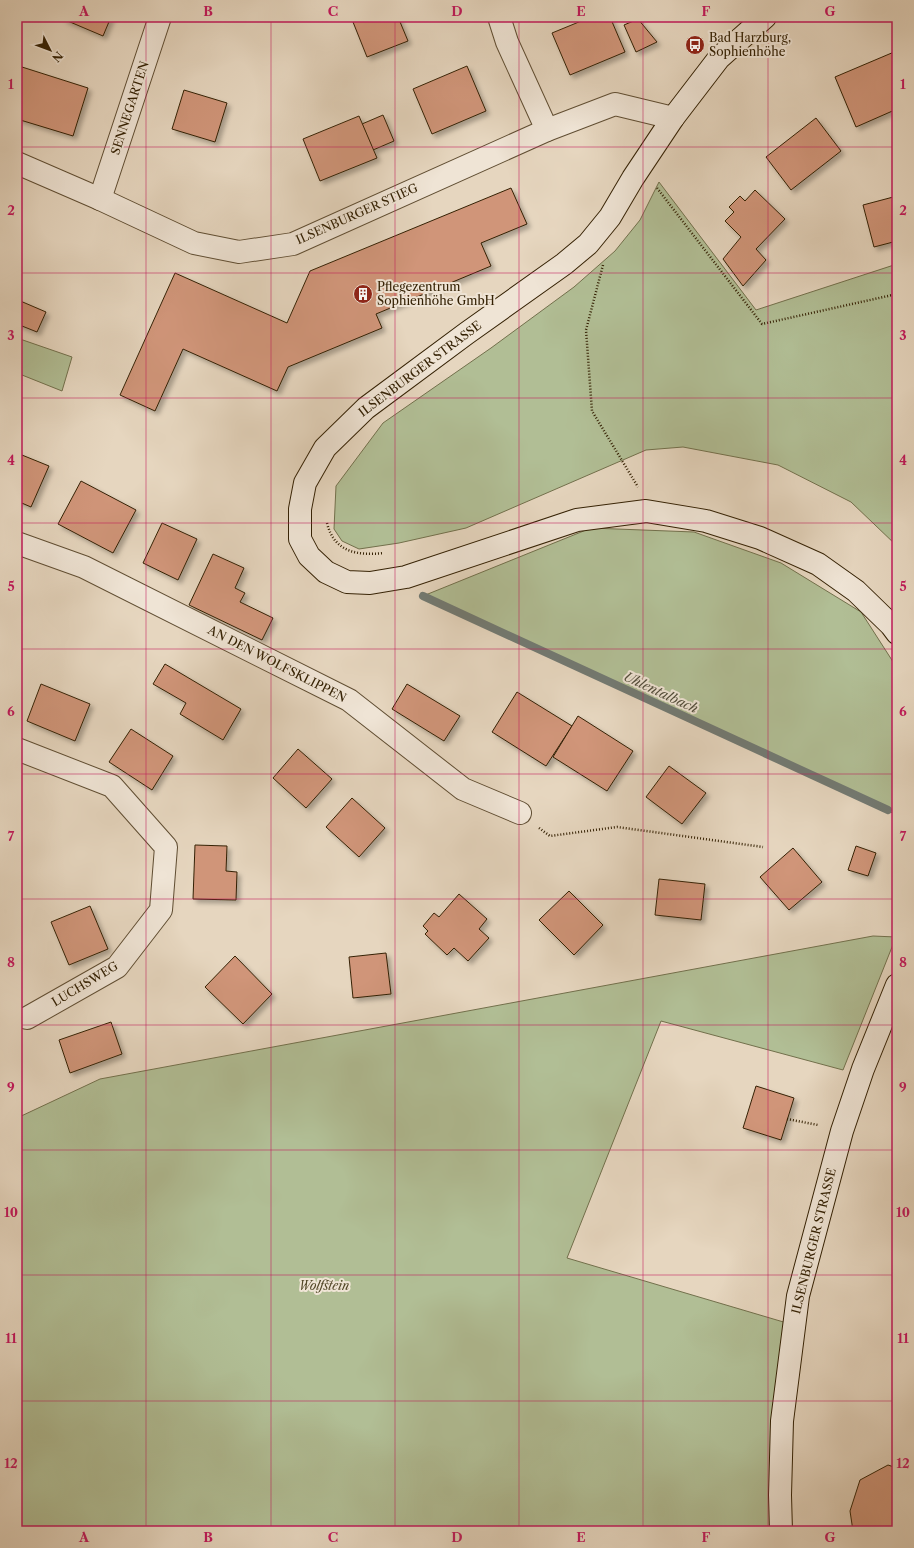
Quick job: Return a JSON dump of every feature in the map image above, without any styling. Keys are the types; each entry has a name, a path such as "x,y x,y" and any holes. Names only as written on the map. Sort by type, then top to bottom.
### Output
{"street":[{"name":"SENNEGARTEN","path":"100,199 160,17"},
{"path":"499,17 507,42 547,130"},
{"name":"ILSENBURGER STRASSE","path":"765,17 718,58 674,118 633,178 610,217 588,244 564,264 467,333 366,408 325,448 305,483 300,510 300,539 309,556 326,572 347,582 370,583 406,577 577,520 646,511 691,518 706,521 760,538 818,564 856,592 892,625 897,633"},
{"name":"ILSENBURGER STIEG","path":"17,163 100,199 194,243 239,252 293,244 547,130 615,104 674,118"},
{"name":"AN DEN WOLFSKLIPPEN","path":"17,543 84,567 349,700 463,789 520,813"},
{"name":"LUCHSWEG","path":"17,750 112,786 166,847 161,910 117,967 27,1018"},
{"name":"ILSENBURGER STRASSE","path":"781,1531 780,1495 782,1421 798,1296 842,1131 863,1069 897,986"}],"path":[{"path":"653,182 762,324 897,294"},
{"path":"605,258 586,330 592,411 642,493"},
{"path":"325,517 329,533 338,545 349,552 374,554 389,553"},
{"path":"520,813 550,836 617,827 763,847"},
{"path":"787,1119 842,1131"}],"green space":[{"path":"659,182 756,310 897,264 897,546 851,502 778,465 683,447 646,450 466,528 399,543 359,549 342,541 334,529 336,486 383,423 491,348 574,287 615,251 640,220"},
{"path":"17,338 72,357 62,391 17,373"},
{"path":"591,528 694,532 781,563 861,612 897,668 897,815 423,596"},
{"name":"Wolfstein","path":"873,936 896,937 843,1070 661,1021 567,1258 797,1326 775,1531 17,1531 17,1118 100,1079"}],"building":[{"path":"64,17 111,17 103,36 63,19"},
{"path":"351,17 398,17 408,41 367,57"},
{"path":"591,17 610,17 625,52 570,75 552,33"},
{"path":"638,19 657,42 636,52 624,25"},
{"path":"894,52 897,60 897,109 856,127 835,77"},
{"path":"467,66 486,111 432,134 413,89"},
{"path":"22,67 88,88 73,136 17,119 17,82"},
{"path":"184,90 227,103 215,142 172,129"},
{"path":"383,115 394,141 373,150 362,124"},
{"path":"359,116 377,158 320,181 303,139"},
{"path":"816,118 841,151 791,190 766,157"},
{"name":"Pflegezentrum Sophienhöhe GmbH","path":"511,188 527,224 481,243 491,266 376,314 382,328 288,367 277,391 183,349 155,411 120,395 175,273 287,323 310,271"},
{"path":"755,190 785,219 756,249 766,260 743,286 723,259 741,237 725,221 734,212 729,207 740,196 745,201"},
{"path":"897,196 897,241 874,247 863,205"},
{"path":"18,300 46,312 37,332 17,324"},
{"path":"17,453 49,466 31,507 17,501"},
{"path":"81,481 136,510 113,553 58,524"},
{"path":"162,523 197,539 178,580 143,563"},
{"path":"213,554 244,568 235,588 245,593 240,602 273,618 262,640 189,605"},
{"path":"165,664 241,709 223,740 180,714 186,703 153,684"},
{"path":"41,684 90,704 75,741 27,721"},
{"path":"407,684 460,716 444,741 392,709"},
{"path":"517,692 572,726 546,766 492,732"},
{"path":"578,716 633,751 607,791 553,757"},
{"path":"131,729 173,756 152,790 109,762"},
{"path":"298,749 332,779 306,808 273,778"},
{"path":"669,766 706,793 682,824 646,797"},
{"path":"352,798 385,828 359,857 326,827"},
{"path":"195,845 227,846 226,871 237,872 236,900 193,899"},
{"path":"856,846 876,853 868,876 848,870"},
{"path":"793,848 822,882 789,910 760,877"},
{"path":"659,879 705,884 701,920 655,915"},
{"path":"569,891 603,925 574,955 539,920"},
{"path":"459,894 487,919 479,929 489,938 468,961 454,948 447,955 425,934 428,931 423,926 434,913 439,917"},
{"path":"90,906 108,949 69,965 51,922"},
{"path":"386,953 391,994 353,998 349,957"},
{"path":"235,956 272,994 243,1024 205,987"},
{"path":"111,1022 122,1054 70,1073 59,1040"},
{"path":"756,1086 794,1098 781,1140 743,1128"},
{"path":"888,1465 897,1468 897,1531 853,1531 850,1511 860,1480"}],"waterway":[{"name":"Uhlentalbach","path":"423,596 888,810"}],"place":[{"name":"Bad Harzburg, Sophienhöhe","path":"695,45"},
{"name":"Pflegezentrum Sophienhöhe GmbH","path":"363,294"}]}
